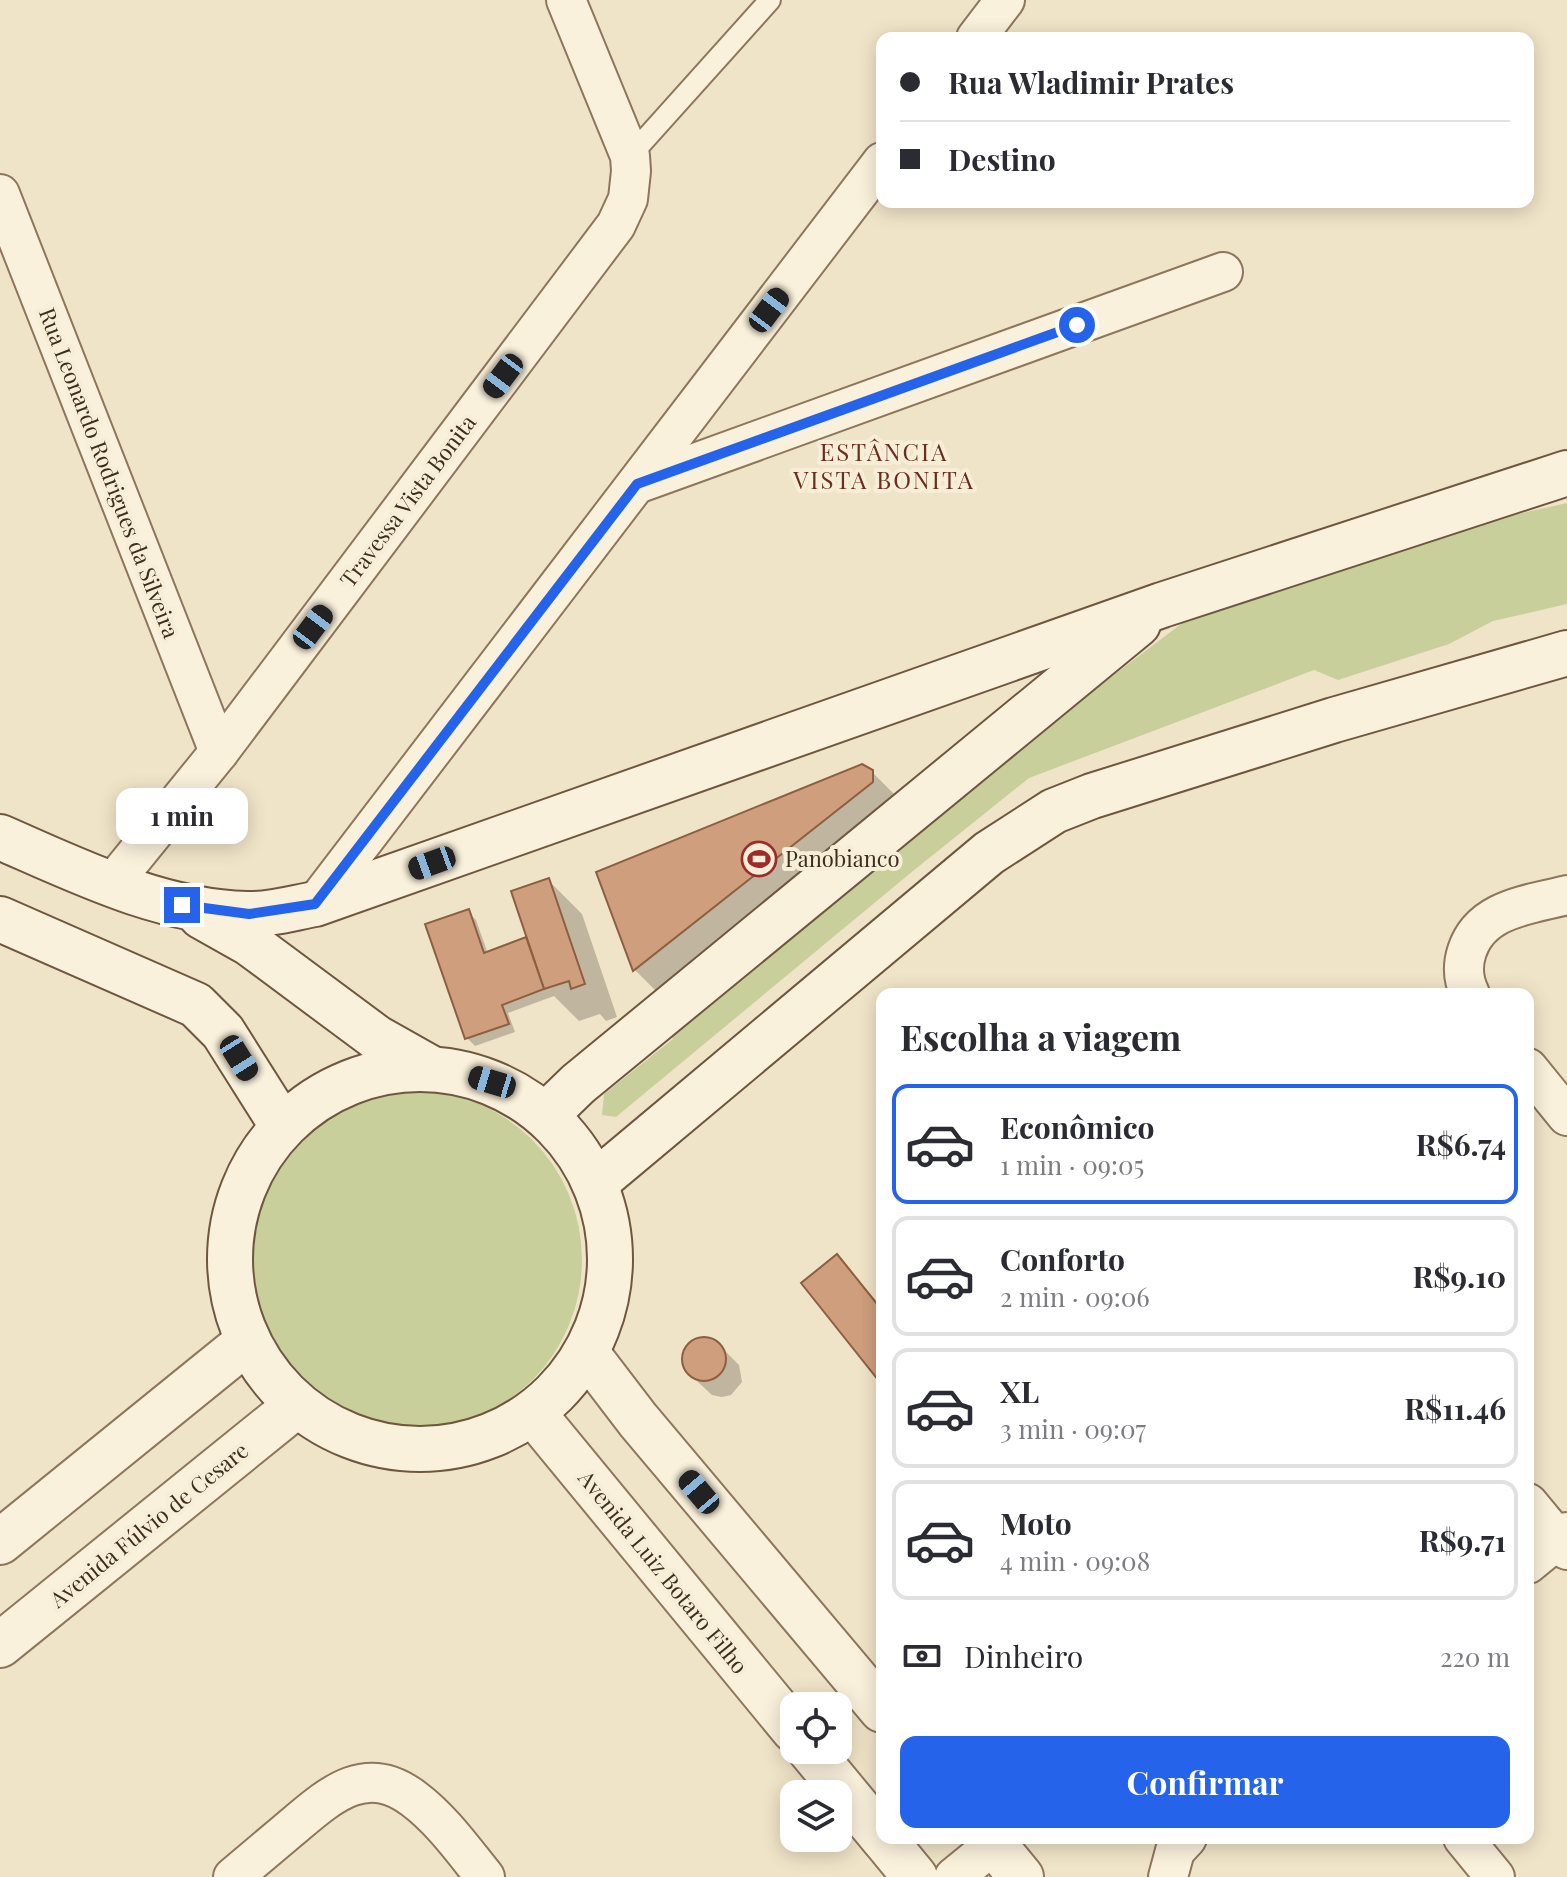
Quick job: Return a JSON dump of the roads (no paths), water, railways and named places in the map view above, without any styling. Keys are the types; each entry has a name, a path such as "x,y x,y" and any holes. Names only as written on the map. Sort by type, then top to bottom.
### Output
{"main road":[{"path":"0,837 111,885 182,905 249,914 315,904 1162,605 1567,473"},
{"path":"546,1115 578,1084 1162,605"},
{"path":"595,1183 989,853 1054,811 1092,796 1334,720 1567,653"},
{"path":"182,905 249,943 377,1038 432,1069"},
{"path":"0,919 196,1005 223,1032 283,1127"},
{"path":"432,1069 463,1073 492,1082 520,1096 546,1115 574,1146 595,1183 605,1210 610,1239 611,1268 607,1298 599,1326 572,1375 533,1413 480,1440 451,1447 392,1447 363,1441 336,1430 297,1405 278,1386 248,1341 233,1293 230,1267 233,1229 242,1192 253,1169 283,1127 304,1109 351,1082 377,1074 432,1069"},
{"path":"0,1542 248,1341"},
{"path":"586,1352 638,1420 876,1703"},
{"name":"Avenida Fúlvio de Cesare","path":"0,1645 297,1405"},
{"name":"Avenida Luiz Botaro Filho","path":"533,1413 780,1713"},
{"path":"821,1764 876,1831"},
{"path":"887,1844 915,1877"},
{"path":"998,1844 1021,1877"}],"street":[{"path":"566,0 630,170"},
{"path":"981,32 1005,0"},
{"name":"Travessa Vista Bonita","path":"111,885 219,752 616,225 623,212 630,170"},
{"path":"315,904 876,170"},
{"name":"Rua Leonardo Rodrigues da Silveira","path":"0,194 219,752"},
{"path":"637,484 1223,272"},
{"path":"1467,980 1473,936 1488,920 1502,912 1567,895"},
{"path":"1534,1075 1567,1116"},
{"path":"1534,1509 1564,1541 1534,1560"},
{"path":"233,1877 327,1798 365,1783 392,1785 415,1799 435,1817 485,1877"},
{"path":"954,1877 991,1844"},
{"path":"1168,1877 1175,1851 1181,1844"},
{"path":"1468,1844 1495,1877"}],"lane":[{"name":"Travessa Vista Bonita","path":"630,170 770,0"}],"place":[{"name":"Panobianco","path":"759,859"}],"district":[{"name":"ESTÂNCIA VISTA BONITA","path":"884,467"}]}
